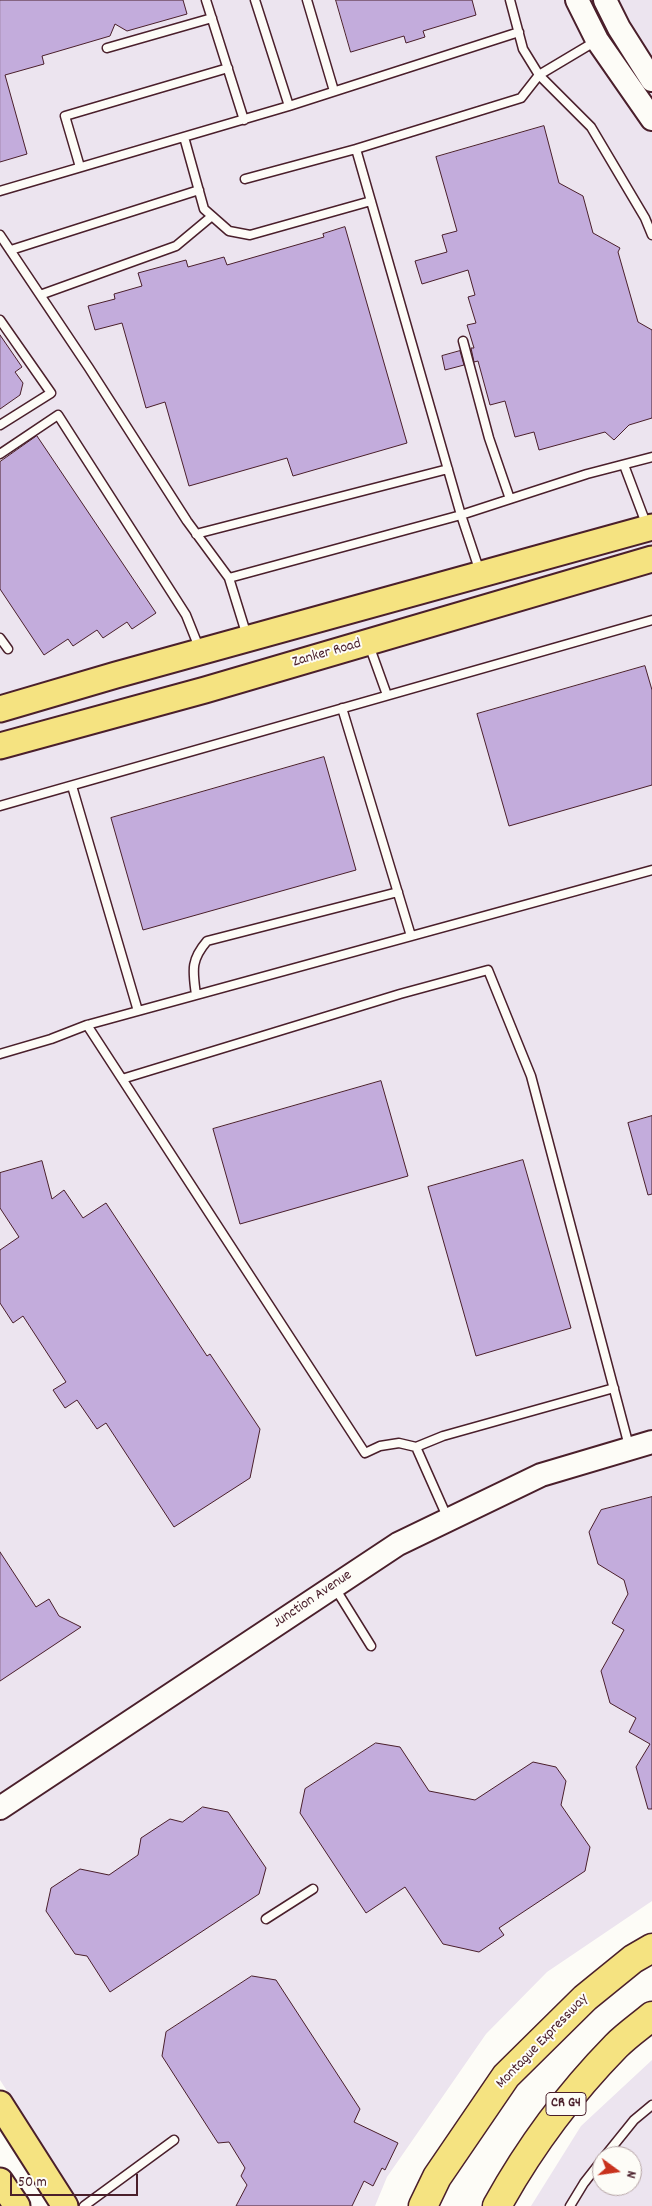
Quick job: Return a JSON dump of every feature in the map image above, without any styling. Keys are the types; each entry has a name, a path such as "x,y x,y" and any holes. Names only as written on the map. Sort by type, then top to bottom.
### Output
{"highway":[{"name":"Montague Expressway","path":"423,2206 437,2177 506,2076 585,1998 633,1959 652,1948"},
{"name":"CR G4","path":"497,2206 515,2174 570,2098 618,2044 652,2016"},
{"path":"402,2206 437,2177"}],"main road":[{"path":"577,0 597,40 652,119"},
{"path":"605,0 619,28 652,80"},
{"path":"597,40 619,28"},
{"path":"0,709 248,638 650,527"},
{"name":"Zanker Road","path":"0,746 652,559"},
{"name":"Junction Avenue","path":"0,1808 398,1544 541,1475 652,1442"},
{"path":"0,2104 66,2206"},
{"path":"0,2181 17,2206"}],"lane":[{"path":"206,0 244,120"},
{"path":"255,0 289,106"},
{"path":"307,0 334,91"},
{"path":"510,0 523,49 539,75 591,127 645,218 652,235"},
{"path":"107,48 212,18"},
{"path":"0,191 244,120 519,32"},
{"path":"245,179 356,149 521,98 539,75 597,40"},
{"path":"80,168 65,116 228,68"},
{"path":"184,137 204,209 230,231 250,235 371,201"},
{"path":"356,149 461,515 481,574"},
{"path":"11,250 199,190"},
{"path":"40,295 176,246 212,216"},
{"path":"0,235 196,534 229,578 248,638"},
{"path":"0,320 51,393 0,425"},
{"path":"463,341 489,438 510,499"},
{"path":"0,454 58,415 186,616 201,652"},
{"path":"229,578 461,515 587,474 652,458"},
{"path":"624,465 650,527"},
{"path":"196,534 448,469"},
{"path":"0,806 652,620"},
{"path":"0,638 8,649"},
{"path":"368,642 388,695"},
{"path":"342,708 411,936"},
{"path":"72,786 138,1011"},
{"path":"0,1054 51,1039 87,1025 652,870"},
{"path":"196,995 192,968 196,955 207,941 398,892"},
{"path":"122,1079 409,991 488,970 531,1076 630,1448"},
{"path":"87,1025 365,1453 380,1446 399,1443 416,1447 443,1436 614,1388"},
{"path":"416,1447 448,1520"},
{"path":"334,1586 371,1646"},
{"path":"266,1919 313,1889"},
{"path":"613,2146 634,2120 652,2105"},
{"path":"84,2206 174,2140"},
{"path":"570,2206 592,2173"}],"shaded area":[{"path":"0,0 652,0 652,1901 547,1972 486,2034 387,2177 375,2206 86,2206 74,2195 0,2080"},
{"path":"652,2060 652,2206 531,2206 581,2126"}],"building":[{"path":"0,0 183,0 187,14 127,31 115,24 110,36 42,56 44,64 5,75 27,154 0,162"},
{"path":"336,0 472,0 476,15 423,31 425,37 406,43 404,36 351,52"},
{"path":"544,126 559,183 583,196 593,233 620,248 618,252 638,322 652,330 652,418 629,425 614,440 605,432 539,450 534,432 515,437 505,401 490,405 478,361 474,362 471,348 474,348 467,325 476,323 468,297 475,295 468,270 422,284 415,261 447,252 442,235 457,231 436,157"},
{"path":"345,227 407,443 293,476 287,458 189,486 165,402 146,408 122,323 95,330 88,306 115,299 114,294 142,286 138,273 186,260 188,267 224,257 227,265 324,237 323,234"},
{"path":"0,335 22,367 15,372 23,383 20,395 0,409"},
{"path":"460,351 464,365 445,370 442,356"},
{"path":"37,436 156,613 132,629 127,622 103,638 97,630 73,646 68,639 44,655 0,589 0,462"},
{"path":"645,666 652,690 652,785 509,826 477,714"},
{"path":"324,757 356,870 143,930 111,818"},
{"path":"381,1081 408,1176 240,1224 213,1129"},
{"path":"652,1116 652,1194 648,1195 628,1123"},
{"path":"523,1160 571,1328 476,1356 428,1187"},
{"path":"42,1161 52,1199 64,1190 83,1218 106,1203 207,1356 210,1354 260,1429 250,1478 174,1527 106,1423 97,1429 77,1400 65,1408 53,1390 66,1382 23,1316 13,1323 0,1303 0,1250 19,1237 0,1208 0,1173"},
{"path":"652,1497 652,1809 648,1809 636,1767 650,1744 629,1732 636,1718 610,1703 601,1671 624,1630 612,1623 628,1594 624,1580 598,1564 589,1532 601,1510"},
{"path":"0,1552 36,1607 49,1599 59,1616 81,1627 0,1681"},
{"path":"376,1743 400,1747 429,1791 475,1800 533,1762 556,1767 566,1781 561,1805 590,1847 585,1871 499,1928 504,1935 479,1952 443,1944 405,1887 366,1913 300,1813 305,1789"},
{"path":"203,1807 228,1812 266,1868 259,1894 110,1992 87,1956 75,1954 46,1911 51,1888 80,1869 109,1875 138,1855 141,1838 170,1819 182,1822"},
{"path":"252,1976 276,1980 360,2109 354,2122 398,2143 385,2170 382,2168 373,2186 364,2181 352,2206 236,2206 247,2185 241,2176 245,2168 229,2142 218,2143 162,2056 166,2032"}]}
